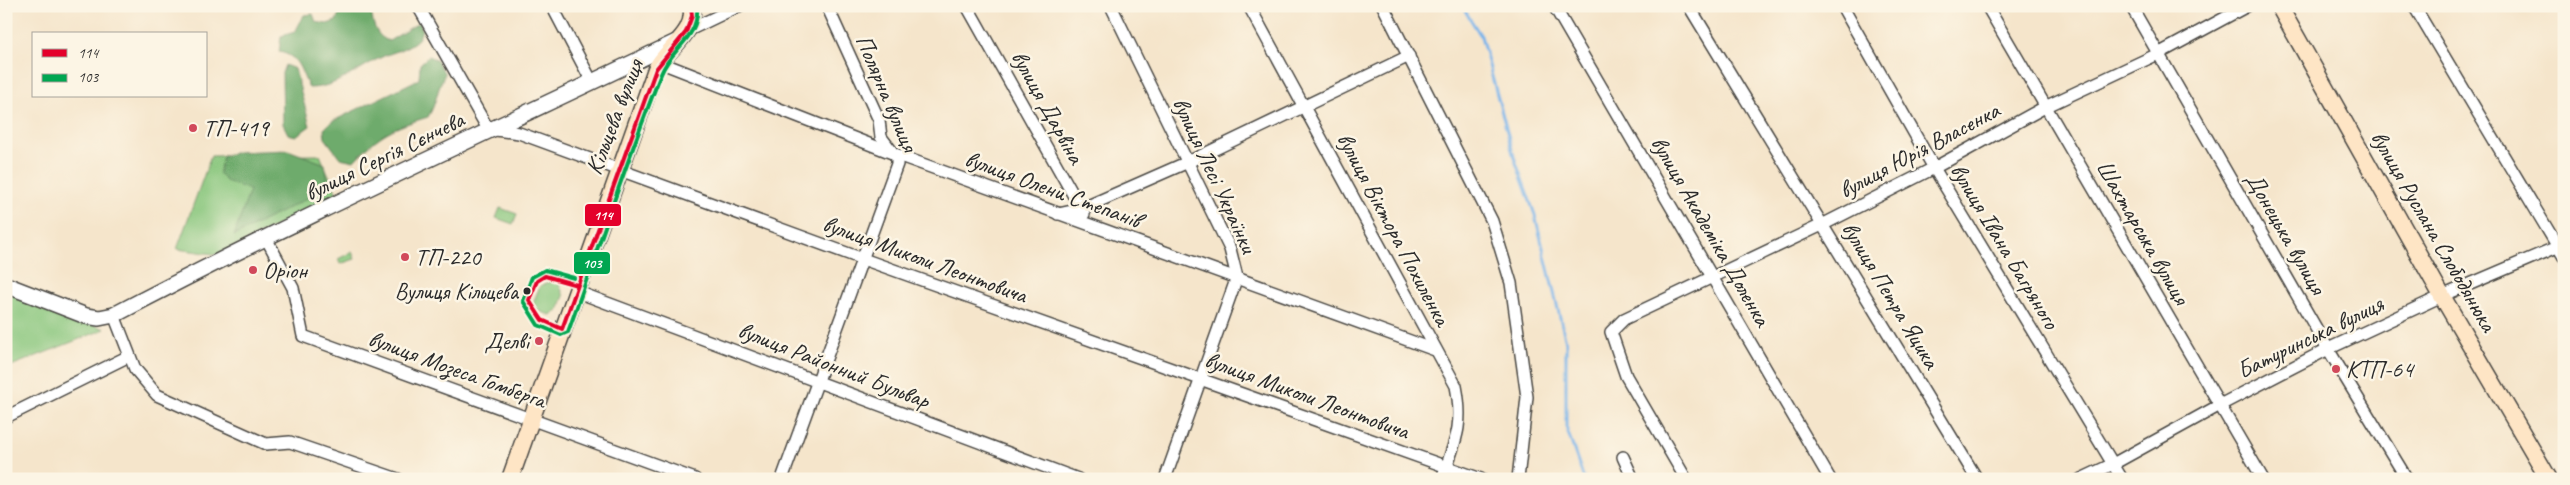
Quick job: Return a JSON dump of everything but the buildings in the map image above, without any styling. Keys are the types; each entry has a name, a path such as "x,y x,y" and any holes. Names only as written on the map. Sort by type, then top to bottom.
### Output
{"main road":[{"path":"682,37 693,17 691,6"},
{"name":"вулиця Руслана Слободянюка","path":"2280,6 2442,296 2549,479"},
{"name":"Кільцева вулиця","path":"510,479 575,291 659,62 682,37"}],"street":[{"path":"418,6 488,129"},
{"path":"552,6 592,82"},
{"name":"вулиця Сергія Сєнчева","path":"114,315 488,129 592,82 739,6"},
{"name":"Полярна вулиця","path":"782,479 897,158 881,138 879,120 827,6"},
{"name":"вулиця Дарвіна","path":"968,6 1081,209 1095,227"},
{"name":"вулиця Лесі Українки","path":"1112,6 1230,248 1237,277 1165,479"},
{"name":"вулиця Віктора Похиленка","path":"1249,6 1456,386 1461,410 1459,432 1442,479"},
{"path":"1383,6 1492,221 1511,282 1527,397 1518,479"},
{"name":"вулиця Академіка Доленка","path":"1554,6 1715,278 1830,479"},
{"name":"вулиця Петра Яцика","path":"1688,6 1824,224 1977,479"},
{"name":"вулиця Івана Багряного","path":"1842,6 1934,168 2122,479"},
{"name":"Шахтарська вулиця","path":"1987,6 2263,479"},
{"name":"Донецька вулиця","path":"2132,6 2328,349 2407,479"},
{"name":"вулиця Юрія Власенка","path":"1686,479 1626,376 1611,332 1624,319 1715,278 1824,224 1934,168 2045,107 2158,54 2247,6"},
{"path":"2414,6 2562,249"},
{"path":"1058,214 1081,209 1188,162 1409,56"},
{"name":"вулиця Олени Степанів","path":"659,62 892,153 1435,350"},
{"name":"вулиця Миколи Леонтовича","path":"488,129 519,134 1480,479"},
{"name":"вулиця Мозеса Гомберга","path":"266,238 293,288 303,336 696,479"},
{"name":"Батуринська вулиця","path":"2081,479 2113,464 2220,405 2328,349 2442,296 2562,249"},
{"path":"6,285 86,316 99,318 114,315 135,369 157,395 266,444 290,442 398,479"},
{"name":"вулиця Районний Бульвар","path":"575,291 1078,479"},
{"path":"6,417 129,356"},
{"path":"1623,457 1633,479"}],"green space":[{"path":"342,6 370,6 377,31 389,41 420,22 422,29 420,36 410,45 380,58 346,77 328,85 309,88 295,61 286,54 279,52 281,36 295,32 304,15 313,14 316,22 327,24 336,21"},
{"path":"429,56 437,61 445,74 428,117 387,133 371,144 354,161 340,158 325,138 324,129 331,122 419,79 420,64"},
{"path":"285,65 295,69 310,126 296,136 288,134 283,124 282,73"},
{"path":"288,150 325,164 329,187 234,236 250,190 226,181 219,173 223,156 237,152"},
{"path":"320,155 337,194 220,255 177,249 211,156"},
{"path":"500,208 517,214 513,224 496,218"},
{"path":"352,252 355,259 340,264 338,259"},
{"path":"550,281 559,284 564,296 558,311 550,315 539,311 533,303 540,286"},
{"path":"6,291 105,329 6,368"}],"waterway":[{"path":"1462,6 1481,36 1514,157 1535,215 1566,342 1566,427 1584,479"}],"transit line":[{"name":"114","path":"577,285 545,276 537,281 529,300 542,320 562,329 656,69 686,32 692,16 691,6"},
{"name":"103","path":"574,278 545,270 532,277 523,301 538,325 561,335 568,332 661,74 671,57 690,35 697,17 697,6"}],"place":[{"name":"ТП-419","path":"193,128"},
{"name":"ТП-220","path":"405,257"},
{"name":"Оріон","path":"253,270"},
{"name":"Вулиця Кільцева","path":"527,291"},
{"name":"Делві","path":"539,341"},
{"name":"КТП-64","path":"2336,369"}]}
